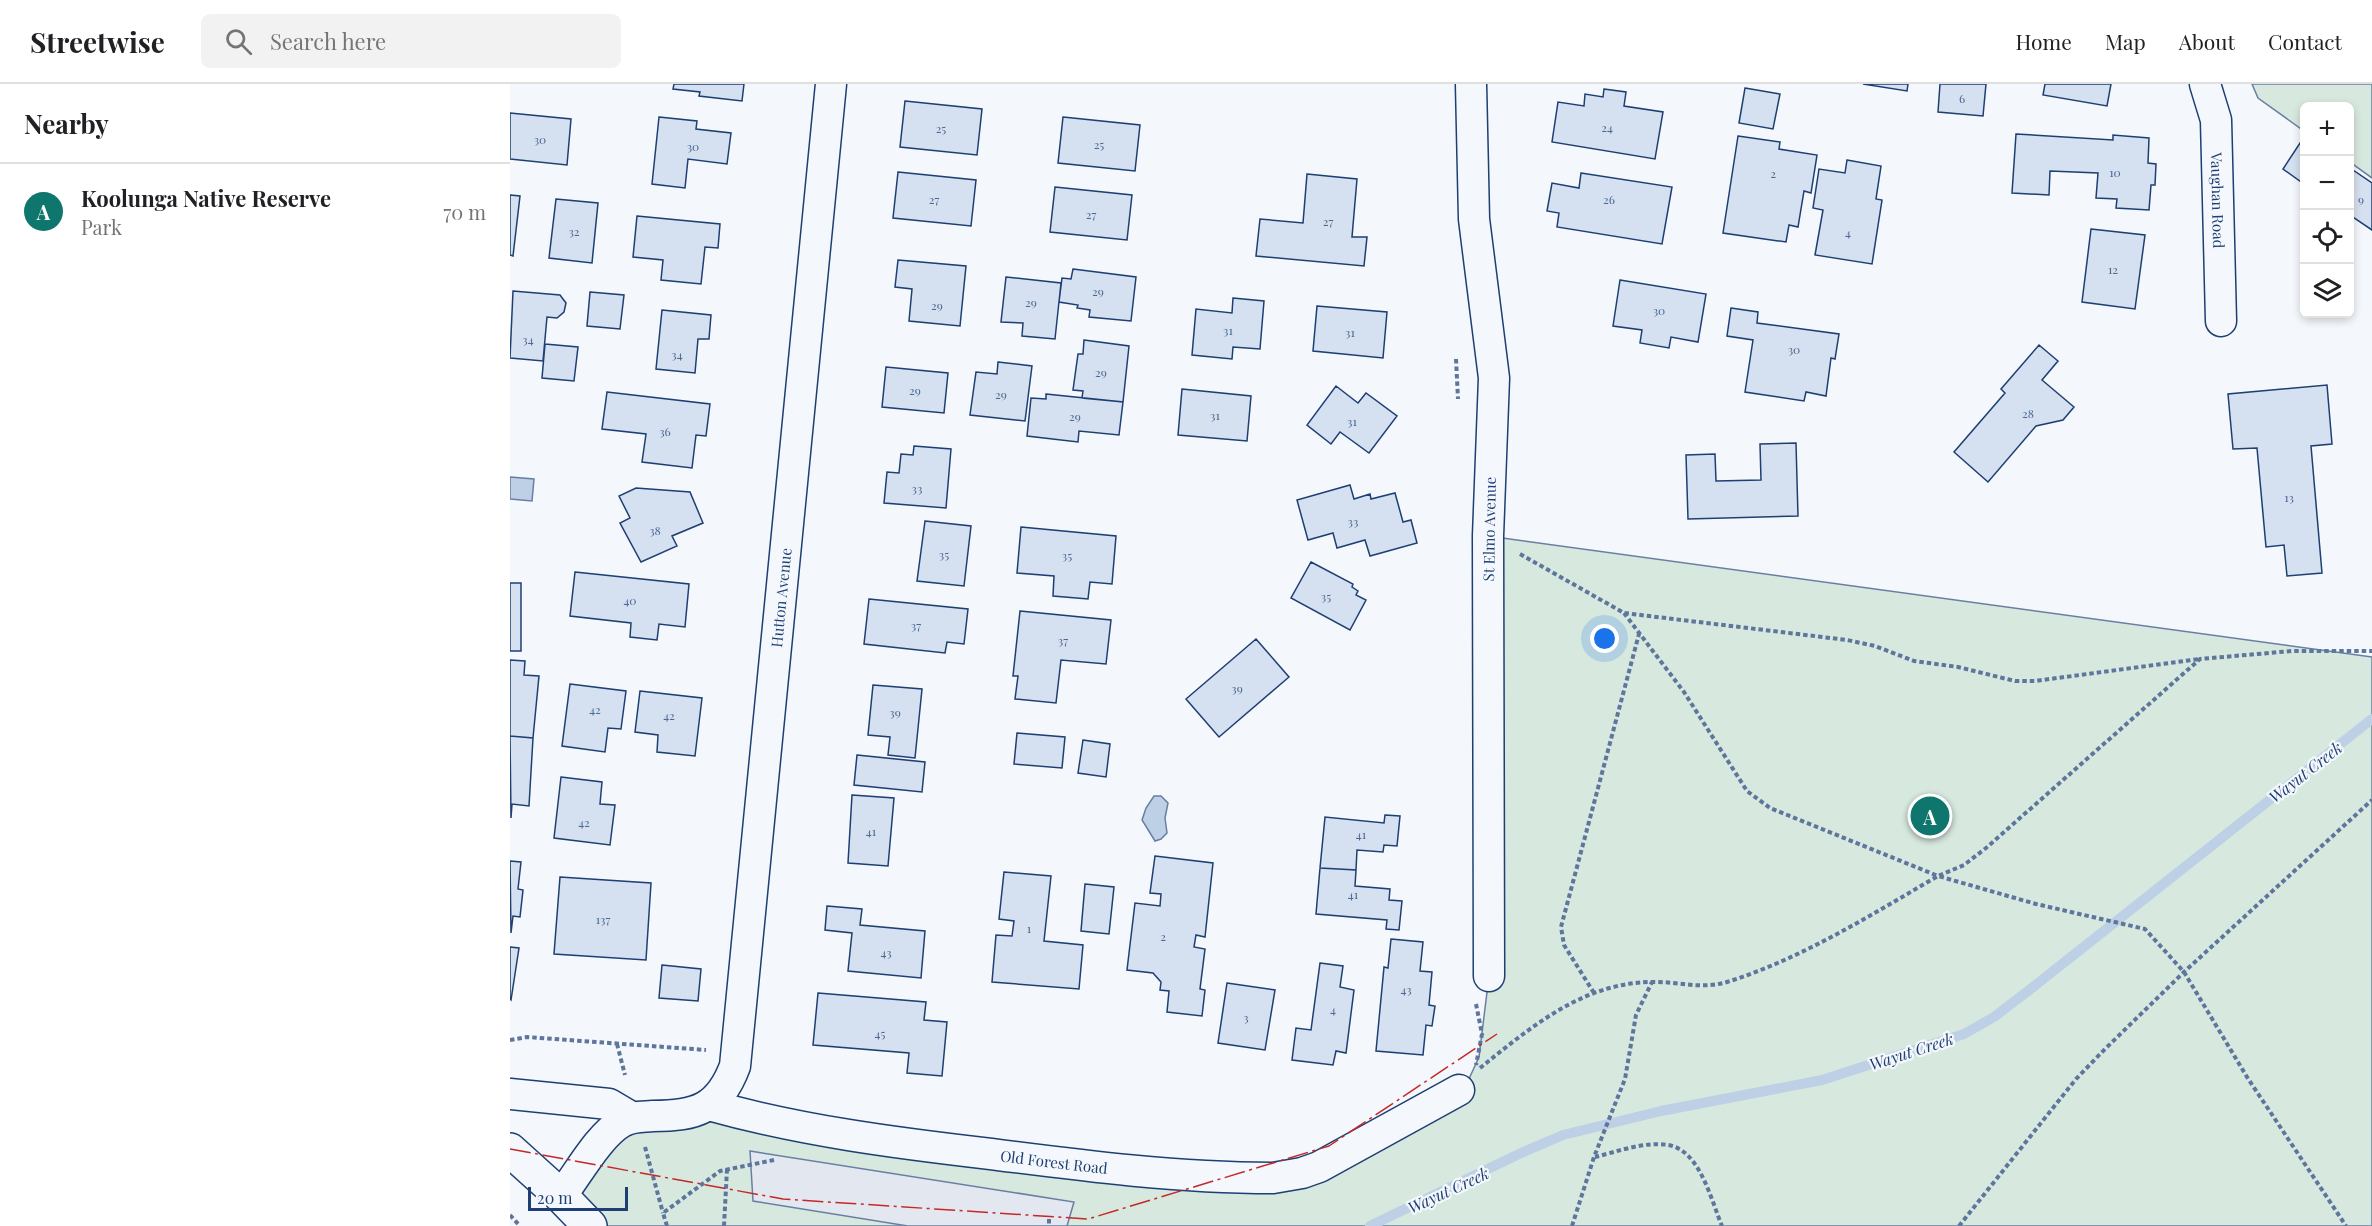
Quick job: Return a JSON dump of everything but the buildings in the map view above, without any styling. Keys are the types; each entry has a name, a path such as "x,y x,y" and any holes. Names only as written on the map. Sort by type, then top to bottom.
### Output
{"main road":[{"path":"510,1150 590,1226"}],"street":[{"name":"Hutton Avenue","path":"709,1105 731,1077 740,1030 831,84"},
{"name":"St Elmo Avenue","path":"1471,84 1474,219 1494,378 1488,536 1482,988"},
{"name":"Vaughan Road","path":"2205,84 2216,120 2221,321"},
{"name":"Old Forest Road","path":"709,1105 764,1120 842,1136 1077,1165 1273,1178 1302,1173 1319,1167 1459,1090"},
{"path":"510,1094 609,1104 638,1129"},
{"path":"561,1196 608,1133 638,1129 709,1105"}],"path":[{"path":"1488,536 1624,613 1847,640 1875,646 1914,661 1958,667 2016,681 2035,681 2200,659 2292,651 2372,651"},
{"path":"1624,613 1684,692 1747,790 1770,808 1938,876 2036,904 2145,929 2184,972 2247,1077 2346,1226"},
{"path":"1594,993 1564,945 1561,927 1639,633"},
{"path":"1482,988 1482,1042 1473,1074 1541,1019 1594,993 1652,982 1696,987 1713,986 1814,947 1938,876 1964,865 2200,659"},
{"path":"1959,1226 2076,1079 2184,972 2372,800"},
{"path":"1572,1226 1594,1157 1625,1079 1636,1015 1652,982"},
{"path":"510,1040 527,1037 706,1050"},
{"path":"617,1044 628,1083"},
{"path":"638,1129 667,1226"},
{"path":"1594,1157 1645,1146 1668,1145 1685,1152 1699,1173 1722,1226"},
{"path":"663,1213 727,1169 774,1160"},
{"path":"724,1226 727,1169"},
{"path":"510,1215 520,1226"},
{"path":"1048,1219 1049,1226"}],"shaded area":[{"path":"2252,84 2372,84 2372,178 2354,165 2354,102 2300,102 2300,128 2258,98"},
{"path":"1488,536 2372,657 2372,1226 590,1226 561,1196 608,1133 682,1115 1273,1178 1468,1081 1479,1057 1489,976"},
{"path":"750,1151 1074,1202 1067,1226 908,1226 753,1201"}],"water":[{"path":"510,477 534,479 532,501 510,499"},
{"path":"1154,796 1161,796 1168,803 1165,818 1167,833 1155,841 1142,820"}],"waterway":[{"name":"Wayut Creek","path":"1370,1226 1563,1135 1661,1111 1822,1080 1964,1034 1994,1017 2028,991 2372,719"}],"power":[{"path":"510,1149 783,1199 1088,1219 1329,1146 1497,1034"}],"place":[{"name":"Koolunga Native Reserve","path":"1930,816"}]}
